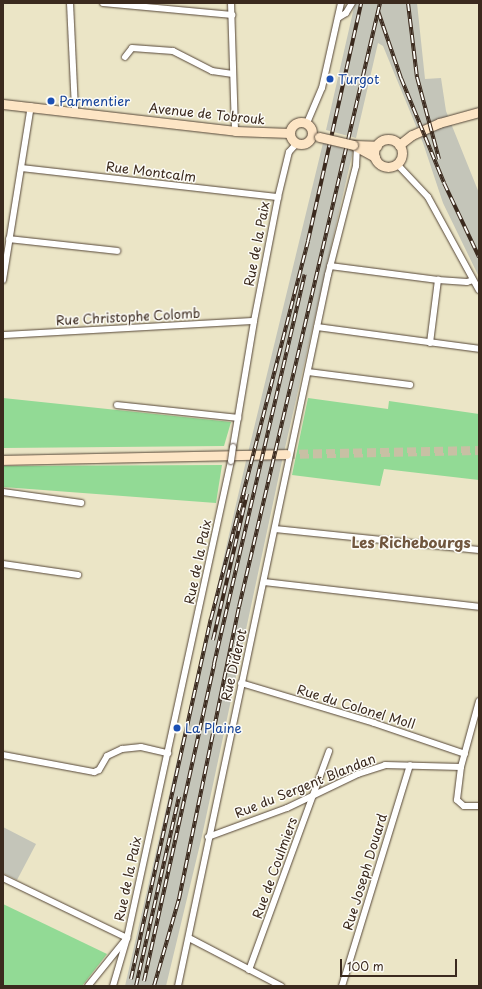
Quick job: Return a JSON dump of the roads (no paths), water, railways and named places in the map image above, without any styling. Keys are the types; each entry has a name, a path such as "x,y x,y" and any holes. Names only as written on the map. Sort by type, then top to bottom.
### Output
{"street":[{"path":"70,3 75,112"},
{"path":"103,3 232,16"},
{"path":"231,3 235,131"},
{"path":"306,123 322,88 341,3"},
{"path":"338,18 346,13 352,3"},
{"path":"125,57 132,48 174,51 212,71 233,74"},
{"name":"Avenue de Tobrouk","path":"3,104 31,106 235,131 290,132"},
{"path":"3,280 31,106"},
{"path":"399,145 412,135 439,123 479,112"},
{"path":"316,136 304,144 296,143 291,139 290,132 296,123 306,123 316,136 355,147 375,157 384,167 397,164"},
{"path":"355,147 377,146 388,140 399,145 402,153 397,164"},
{"name":"Rue de la Paix","path":"113,986 127,938 231,462 254,321 278,197 289,152 296,143"},
{"path":"375,157 377,146"},
{"name":"Rue Diderot","path":"178,986 189,938 208,837 264,582 330,266 356,166 355,147"},
{"path":"397,164 428,197 479,290"},
{"name":"Rue Montcalm","path":"22,168 278,197"},
{"path":"3,234 10,237 117,251"},
{"path":"330,266 438,280 473,280"},
{"path":"430,342 438,280"},
{"name":"Rue Christophe Colomb","path":"3,335 254,321"},
{"path":"317,327 479,349"},
{"path":"308,372 410,385"},
{"path":"117,405 238,418"},
{"path":"3,460 286,454"},
{"path":"3,492 81,503"},
{"path":"275,529 479,550"},
{"path":"3,564 78,576"},
{"path":"264,582 479,607"},
{"name":"Rue du Colonel Moll","path":"241,684 374,723 465,754"},
{"path":"479,700 461,767 457,800 464,806 479,806"},
{"path":"3,755 94,772 99,770 107,756 122,749 141,747 168,753"},
{"name":"Rue de Coulmiers","path":"249,970 329,751"},
{"name":"Rue du Sergent Blandan","path":"208,837 312,797 358,774 385,765 461,767"},
{"name":"Rue Joseph Douard","path":"342,986 410,765"},
{"path":"3,878 127,938 88,986"},
{"path":"189,938 281,986"},
{"path":"113,955 121,962"}],"tunnel":[{"path":"286,454 479,450"}],"railway":[{"path":"131,979 211,619 308,241 361,3"},
{"path":"154,986 179,899 239,607 380,3"},
{"path":"408,3 417,77 439,159"},
{"path":"378,11 401,78 444,183 479,257"},
{"path":"144,981 214,664 305,274"},
{"path":"213,640 247,494"},
{"path":"136,986 179,797"}],"place":[{"name":"Turgot","path":"330,79"},
{"name":"Parmentier","path":"51,101"},
{"name":"La Plaine","path":"177,728"}],"district":[{"name":"Les Richebourgs","path":"411,542"}]}
